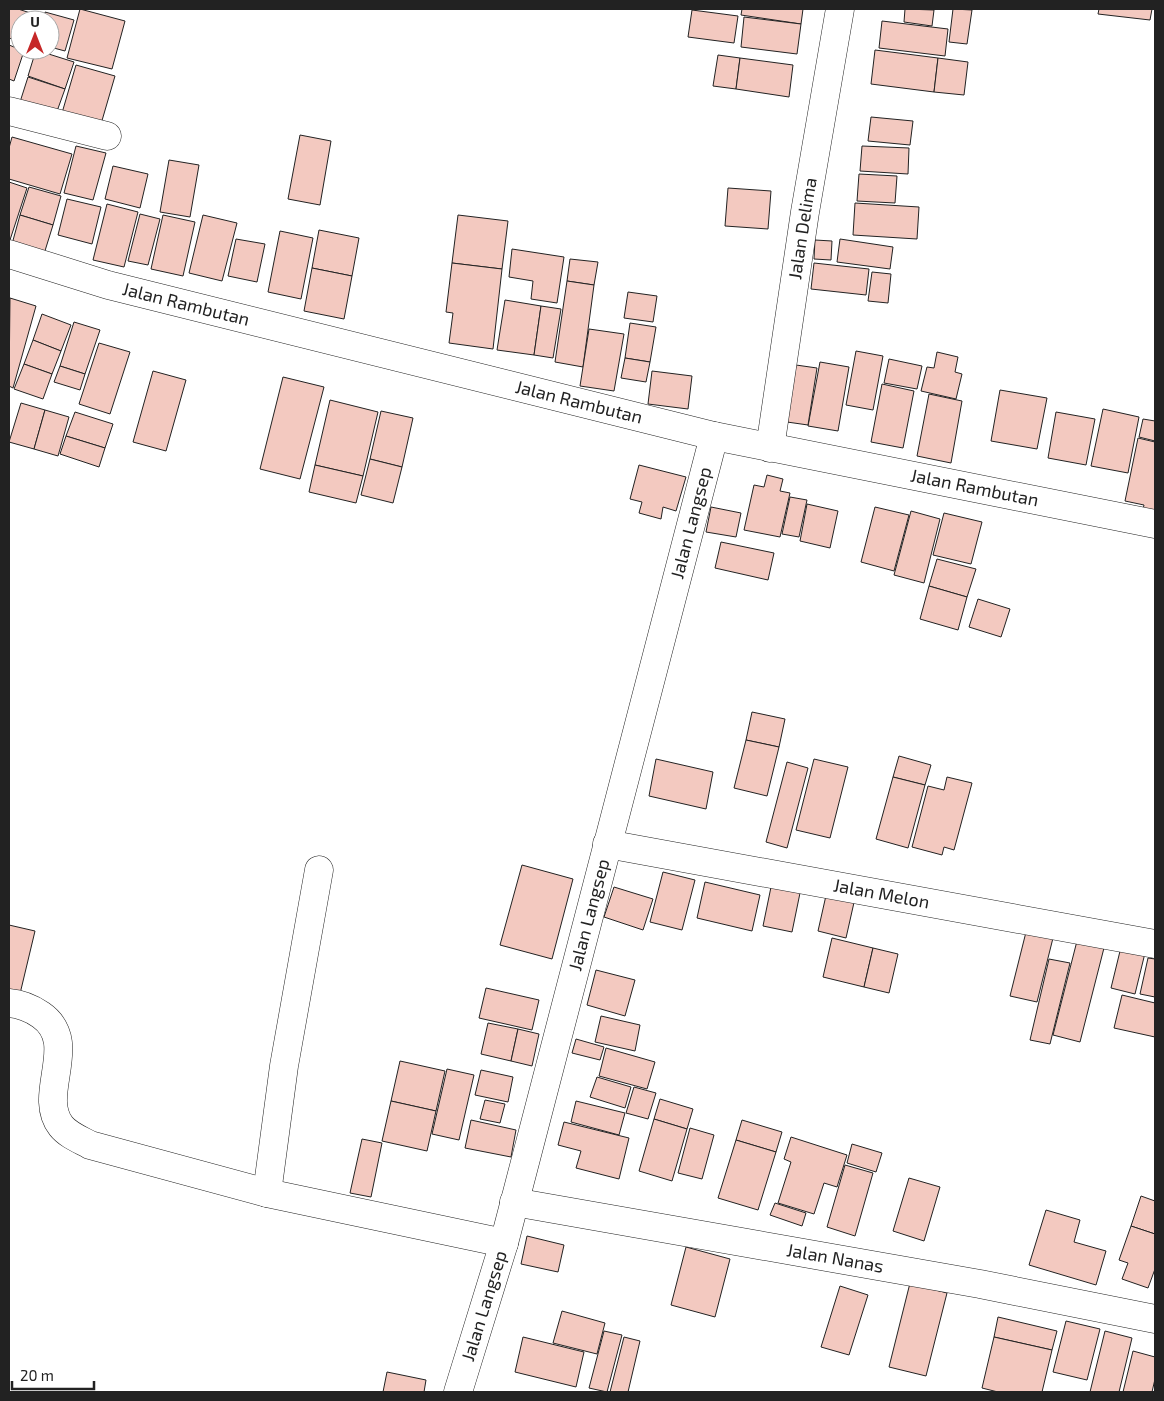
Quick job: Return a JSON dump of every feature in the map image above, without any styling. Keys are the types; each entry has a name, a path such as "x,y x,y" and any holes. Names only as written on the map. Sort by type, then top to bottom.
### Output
{"street":[{"name":"Jalan Delima","path":"770,448 805,212 840,9"},
{"path":"9,111 106,136"},
{"name":"Jalan Rambutan","path":"9,254 108,285 714,436 1155,524"},
{"name":"Jalan Langsep","path":"458,1392 504,1243 714,436"},
{"name":"Jalan Melon","path":"607,844 1155,944"},
{"path":"267,1193 284,1066 319,870"},
{"path":"9,1002 28,1006 38,1012 50,1022 55,1030 58,1049 54,1103 57,1118 67,1131 90,1145 267,1193 504,1243"},
{"name":"Jalan Nanas","path":"514,1202 980,1284 1155,1319"}],"building":[{"path":"9,9 21,10 10,10 9,38"},
{"path":"80,9 125,21 112,69 67,58"},
{"path":"742,9 803,9 801,24 741,15"},
{"path":"905,9 934,10 932,26 904,22"},
{"path":"953,9 972,10 967,44 949,42"},
{"path":"1099,9 1152,9 1150,20 1098,14"},
{"path":"692,10 738,16 734,43 688,37"},
{"path":"60,16 74,20 65,51 60,50"},
{"path":"744,17 801,24 797,54 741,47"},
{"path":"882,21 948,29 945,56 879,48"},
{"path":"9,45 10,60 21,60 14,81 9,79"},
{"path":"875,50 938,58 934,92 871,84"},
{"path":"718,55 740,58 736,89 713,86"},
{"path":"60,58 74,62 65,89 28,76 33,60 60,60"},
{"path":"740,58 793,65 789,97 736,89"},
{"path":"938,58 968,62 964,95 934,92"},
{"path":"76,65 115,76 101,124 62,113"},
{"path":"28,77 65,89 56,114 20,102"},
{"path":"871,117 913,121 910,145 868,141"},
{"path":"300,135 331,141 320,205 288,199"},
{"path":"12,137 72,154 60,194 9,179 9,148"},
{"path":"76,146 106,153 93,200 64,193"},
{"path":"862,146 909,148 908,174 860,171"},
{"path":"169,160 199,165 190,217 160,212"},
{"path":"113,166 148,174 140,208 105,199"},
{"path":"859,174 897,176 895,203 857,201"},
{"path":"9,182 27,188 9,243"},
{"path":"29,187 61,196 53,225 20,215"},
{"path":"728,188 771,191 768,229 725,226"},
{"path":"67,199 101,207 92,244 58,235"},
{"path":"855,203 919,207 917,239 853,235"},
{"path":"107,204 138,212 124,267 93,260"},
{"path":"140,214 160,219 148,265 128,261"},
{"path":"20,215 53,225 44,254 12,244"},
{"path":"163,215 195,222 183,276 151,269"},
{"path":"203,215 237,223 222,281 189,273"},
{"path":"458,215 508,221 502,269 452,263"},
{"path":"319,230 359,238 352,276 312,268"},
{"path":"280,231 313,238 301,299 268,292"},
{"path":"236,239 265,244 257,282 228,276"},
{"path":"840,239 893,247 890,269 837,262"},
{"path":"815,240 832,241 831,260 814,259"},
{"path":"512,249 564,257 557,303 531,299 533,281 509,277"},
{"path":"570,259 598,262 594,285 567,281"},
{"path":"452,263 502,269 493,349 449,343 453,313 446,312"},
{"path":"814,263 869,269 866,295 811,289"},
{"path":"312,268 352,276 344,319 304,311"},
{"path":"872,272 891,274 888,303 868,301"},
{"path":"567,281 594,285 583,367 555,362"},
{"path":"628,292 657,296 653,322 624,318"},
{"path":"10,298 36,306 13,388 9,386"},
{"path":"505,300 541,306 534,355 497,350"},
{"path":"541,306 561,309 553,358 534,355"},
{"path":"42,314 71,325 61,351 33,340"},
{"path":"74,322 100,330 85,374 60,366"},
{"path":"630,323 656,327 650,362 625,358"},
{"path":"589,329 624,334 614,391 580,386"},
{"path":"33,340 61,351 52,374 24,364"},
{"path":"99,343 130,352 110,414 79,404"},
{"path":"856,351 883,356 873,410 846,405"},
{"path":"937,352 958,357 955,372 962,374 956,399 921,391 927,367 934,368"},
{"path":"625,358 650,362 646,382 621,378"},
{"path":"889,359 922,366 917,389 884,383"},
{"path":"820,362 849,367 838,431 808,426"},
{"path":"24,364 52,374 43,399 14,389"},
{"path":"796,365 817,368 808,425 787,422"},
{"path":"60,366 85,374 80,390 54,382"},
{"path":"153,371 186,380 166,451 133,442"},
{"path":"652,371 692,376 688,409 648,404"},
{"path":"283,377 324,387 300,479 260,469"},
{"path":"882,384 914,391 903,448 871,442"},
{"path":"1000,390 1047,398 1037,449 991,441"},
{"path":"929,394 962,401 951,463 917,456"},
{"path":"330,400 378,412 363,476 315,465"},
{"path":"21,403 45,410 34,449 9,442"},
{"path":"1103,409 1139,417 1128,473 1091,466"},
{"path":"45,410 69,417 58,456 34,449"},
{"path":"381,411 413,418 402,467 370,459"},
{"path":"75,412 113,424 105,448 66,436"},
{"path":"1056,412 1095,419 1086,465 1048,458"},
{"path":"1143,419 1155,421 1155,441 1139,437"},
{"path":"66,436 105,448 99,467 60,454"},
{"path":"1138,438 1155,442 1155,516 1142,514 1144,505 1125,501"},
{"path":"370,459 402,467 393,503 361,495"},
{"path":"315,465 363,476 356,503 309,492"},
{"path":"639,465 686,477 676,511 663,507 661,519 639,513 642,502 630,499"},
{"path":"767,475 783,479 780,491 790,493 780,537 744,530 754,485 764,487"},
{"path":"790,497 807,500 799,537 782,534"},
{"path":"807,504 838,511 830,548 800,541"},
{"path":"711,507 741,513 736,537 706,532"},
{"path":"875,507 909,515 894,571 861,562"},
{"path":"911,511 940,519 924,583 894,575"},
{"path":"944,513 982,522 971,564 933,555"},
{"path":"721,542 774,553 768,580 715,568"},
{"path":"937,559 976,569 967,597 929,586"},
{"path":"929,586 967,597 958,630 920,619"},
{"path":"978,599 1010,609 1001,637 969,627"},
{"path":"752,712 785,719 779,747 746,740"},
{"path":"746,740 779,747 767,796 734,788"},
{"path":"899,756 931,765 925,785 893,777"},
{"path":"656,759 713,772 706,809 649,796"},
{"path":"814,759 848,767 830,838 796,830"},
{"path":"787,762 808,768 787,848 766,842"},
{"path":"893,777 925,785 908,848 876,839"},
{"path":"947,777 972,783 954,850 944,847 942,855 912,847 928,786 944,790"},
{"path":"522,865 573,879 552,959 500,945"},
{"path":"663,872 695,880 682,930 650,922"},
{"path":"705,882 760,895 752,931 697,918"},
{"path":"614,887 653,899 643,930 604,917"},
{"path":"771,887 800,893 792,932 763,926"},
{"path":"827,891 855,898 846,938 818,931"},
{"path":"9,925 35,931 19,998 9,995"},
{"path":"1026,932 1053,938 1037,1002 1010,996"},
{"path":"1078,937 1105,944 1080,1042 1053,1035"},
{"path":"832,938 873,948 864,987 823,977"},
{"path":"1121,947 1145,953 1135,994 1111,988"},
{"path":"873,948 898,954 889,993 864,987"},
{"path":"1148,958 1155,959 1155,997 1140,994"},
{"path":"1049,959 1070,963 1050,1044 1030,1040"},
{"path":"596,970 635,980 625,1016 587,1005"},
{"path":"486,988 539,1000 532,1030 479,1018"},
{"path":"1122,995 1155,1003 1155,1037 1114,1028"},
{"path":"601,1016 640,1025 635,1051 595,1042"},
{"path":"488,1023 518,1029 511,1061 481,1054"},
{"path":"518,1029 539,1034 532,1066 511,1061"},
{"path":"576,1039 604,1047 600,1060 572,1053"},
{"path":"606,1048 655,1062 647,1089 599,1076"},
{"path":"400,1061 445,1071 436,1111 391,1101"},
{"path":"447,1069 474,1075 459,1140 432,1134"},
{"path":"481,1070 513,1077 508,1102 475,1095"},
{"path":"597,1077 631,1087 625,1108 590,1097"},
{"path":"634,1087 656,1093 648,1119 626,1113"},
{"path":"660,1099 693,1109 687,1129 654,1119"},
{"path":"485,1100 505,1104 500,1123 480,1119"},
{"path":"391,1101 436,1111 427,1151 382,1141"},
{"path":"576,1101 625,1113 619,1135 571,1122"},
{"path":"654,1119 687,1129 672,1181 639,1171"},
{"path":"471,1120 516,1130 511,1157 465,1148"},
{"path":"742,1120 782,1132 776,1152 736,1140"},
{"path":"564,1122 629,1138 619,1179 576,1168 581,1151 558,1145"},
{"path":"690,1128 714,1135 702,1179 678,1173"},
{"path":"791,1137 847,1155 837,1187 824,1183 814,1214 778,1203 791,1162 784,1159"},
{"path":"362,1139 382,1143 371,1197 350,1193"},
{"path":"736,1140 776,1152 758,1210 718,1198"},
{"path":"852,1144 882,1153 876,1172 847,1163"},
{"path":"845,1165 873,1173 855,1236 827,1227"},
{"path":"909,1178 940,1187 924,1241 893,1231"},
{"path":"1141,1196 1155,1201 1155,1234 1131,1226"},
{"path":"775,1203 806,1213 802,1226 770,1215"},
{"path":"1046,1210 1080,1220 1074,1242 1106,1251 1096,1285 1029,1265"},
{"path":"1131,1226 1155,1234 1155,1269 1148,1288 1122,1279 1128,1263 1119,1260"},
{"path":"527,1236 564,1245 558,1272 521,1264"},
{"path":"686,1247 730,1259 715,1317 671,1305"},
{"path":"910,1283 947,1293 926,1376 889,1367"},
{"path":"840,1286 868,1295 849,1355 821,1347"},
{"path":"562,1311 605,1323 597,1354 553,1343"},
{"path":"998,1317 1057,1331 1052,1350 994,1337"},
{"path":"1066,1321 1100,1329 1087,1380 1053,1372"},
{"path":"604,1331 622,1335 607,1392 589,1388"},
{"path":"1105,1331 1132,1338 1119,1392 1090,1392"},
{"path":"523,1337 584,1352 576,1387 515,1372"},
{"path":"624,1337 640,1341 628,1392 610,1392"},
{"path":"994,1337 1052,1350 1042,1392 998,1392 982,1388"},
{"path":"1133,1351 1155,1357 1155,1379 1152,1392 1123,1392"},
{"path":"387,1372 426,1380 424,1392 383,1392"}]}
